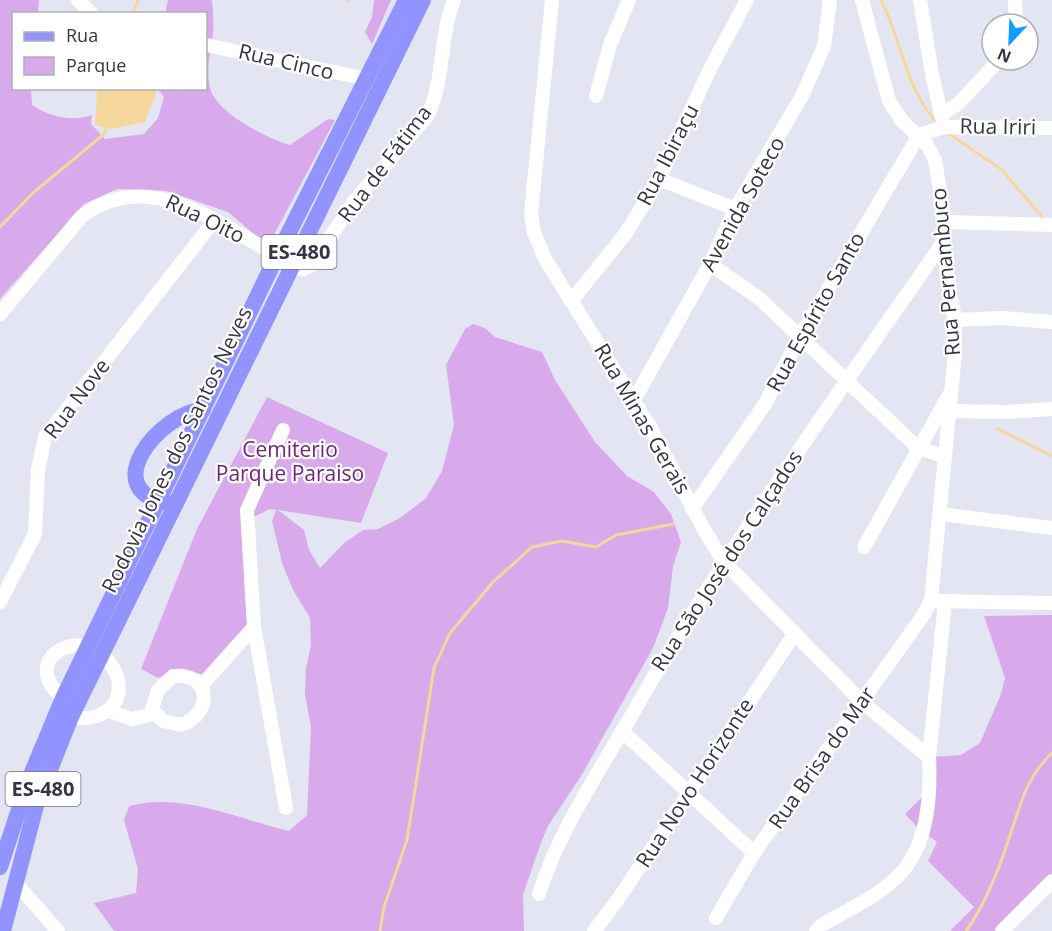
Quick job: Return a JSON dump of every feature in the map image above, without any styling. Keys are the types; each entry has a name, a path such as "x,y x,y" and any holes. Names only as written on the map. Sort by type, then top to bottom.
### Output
{"main road":[{"name":"Rodovia Jones dos Santos Neves","path":"3,931 38,802 95,650 158,501 277,256 406,0"},
{"name":"Rodovia Jones dos Santos Neves","path":"0,867 28,783 63,699 95,650 175,504 423,0"},
{"path":"175,504 147,498 137,485 135,475 139,457 175,420 186,413 203,410"}],"street":[{"path":"78,0 90,12"},
{"name":"Rua de Fátima","path":"291,268 304,269 313,264 352,204 428,115 434,99 446,30 454,0"},
{"name":"Rua Minas Gerais","path":"552,0 531,214 534,232 545,260 667,455 692,509 724,562 862,702 929,757"},
{"path":"596,96 610,45 629,0"},
{"name":"Rua Ibiraçu","path":"572,300 626,233 659,179 710,69 747,0"},
{"name":"Avenida Soteco","path":"634,400 710,264 735,209 807,87 824,46 830,0"},
{"name":"Rua Pernambuco","path":"816,930 879,892 895,879 912,858 924,827 930,780 929,757 938,601 940,514 955,353 955,320 942,244 945,222 935,160 919,135 902,121 889,101 862,0"},
{"path":"920,0 943,121"},
{"name":"Rua Cinco","path":"207,45 367,79"},
{"path":"919,135 943,121 988,72"},
{"name":"Rua Iriri","path":"943,121 1052,128"},
{"name":"Rua Espírito Santo","path":"692,509 765,404 799,338 919,135"},
{"path":"659,179 735,209"},
{"name":"Rua Oito","path":"0,314 51,250 89,211 125,198 146,196 167,199 214,221 277,256"},
{"name":"Rua Nove","path":"0,602 35,534 38,470 45,437 214,221"},
{"path":"945,222 1052,225"},
{"name":"Rua São José dos Calçados","path":"539,894 550,859 622,731 724,562 942,244"},
{"path":"710,264 754,294 917,447 945,457"},
{"path":"955,320 1002,318 1052,322"},
{"path":"864,547 917,447 951,390"},
{"path":"950,411 1008,412 1052,409"},
{"path":"283,430 247,510 254,627 286,808"},
{"path":"940,514 1052,528"},
{"path":"938,601 1052,603"},
{"name":"Rua Brisa do Mar","path":"716,918 754,853 924,614 938,601"},
{"path":"201,686 254,627"},
{"name":"Rua Novo Horizonte","path":"594,931 617,901 795,633"},
{"path":"63,699 51,689 48,681 51,658 58,649 64,646 95,650 116,673 119,684 109,711 100,717 87,720 71,717"},
{"path":"109,711 132,719 154,714 169,725 181,725 192,720 203,707 205,694 201,686 183,677 167,679 154,697 154,714"},
{"path":"622,731 754,853"},
{"path":"1002,931 1052,881"},
{"path":"15,882 58,931"}],"green space":[{"path":"0,0 39,0 38,12 12,12 12,90 31,90 32,105 46,113 69,118 92,115 91,124 105,139 144,134 158,118 164,97 159,90 207,90 207,12 165,12 168,0 212,0 210,87 221,106 231,115 256,131 290,145 328,119 335,120 268,246 228,212 167,191 117,189 84,204 0,299"},
{"path":"374,0 391,0 372,44 365,32 372,17"},
{"name":"Cemiterio Parque Paraiso","path":"473,324 485,328 495,337 542,352 555,380 595,442 627,476 654,492 671,514 681,542 673,566 668,608 653,648 581,776 548,826 539,848 523,895 524,931 114,931 94,903 136,893 138,869 124,820 129,806 169,802 190,805 289,831 307,815 311,727 305,694 306,668 311,645 310,618 293,590 282,563 272,521 276,510 270,509 245,521 253,622 206,675 180,669 158,678 141,669 197,529 267,397 388,453 361,523 278,510 304,530 309,550 320,568 344,543 363,530 378,529 400,518 426,498 442,471 454,425 446,365 465,329"},
{"path":"1052,615 1052,885 999,931 950,931 974,907 928,861 937,842 918,828 905,814 931,788 931,757 961,755 980,743 1001,694 1005,678 984,616"}],"shaded area":[{"path":"97,90 156,90 145,122 111,129 95,125"}],"waterway":[{"path":"134,12 138,0"},
{"path":"881,0 911,80 926,109 937,123"},
{"path":"0,227 34,192 103,135 107,126"},
{"path":"946,132 1001,169 1045,220"},
{"path":"998,429 1052,456"},
{"path":"380,931 384,907 407,840 434,668 450,633 493,582 532,547 562,541 596,547 616,535 673,524"},
{"path":"966,931 991,886 1030,783 1035,773 1052,753"}]}
